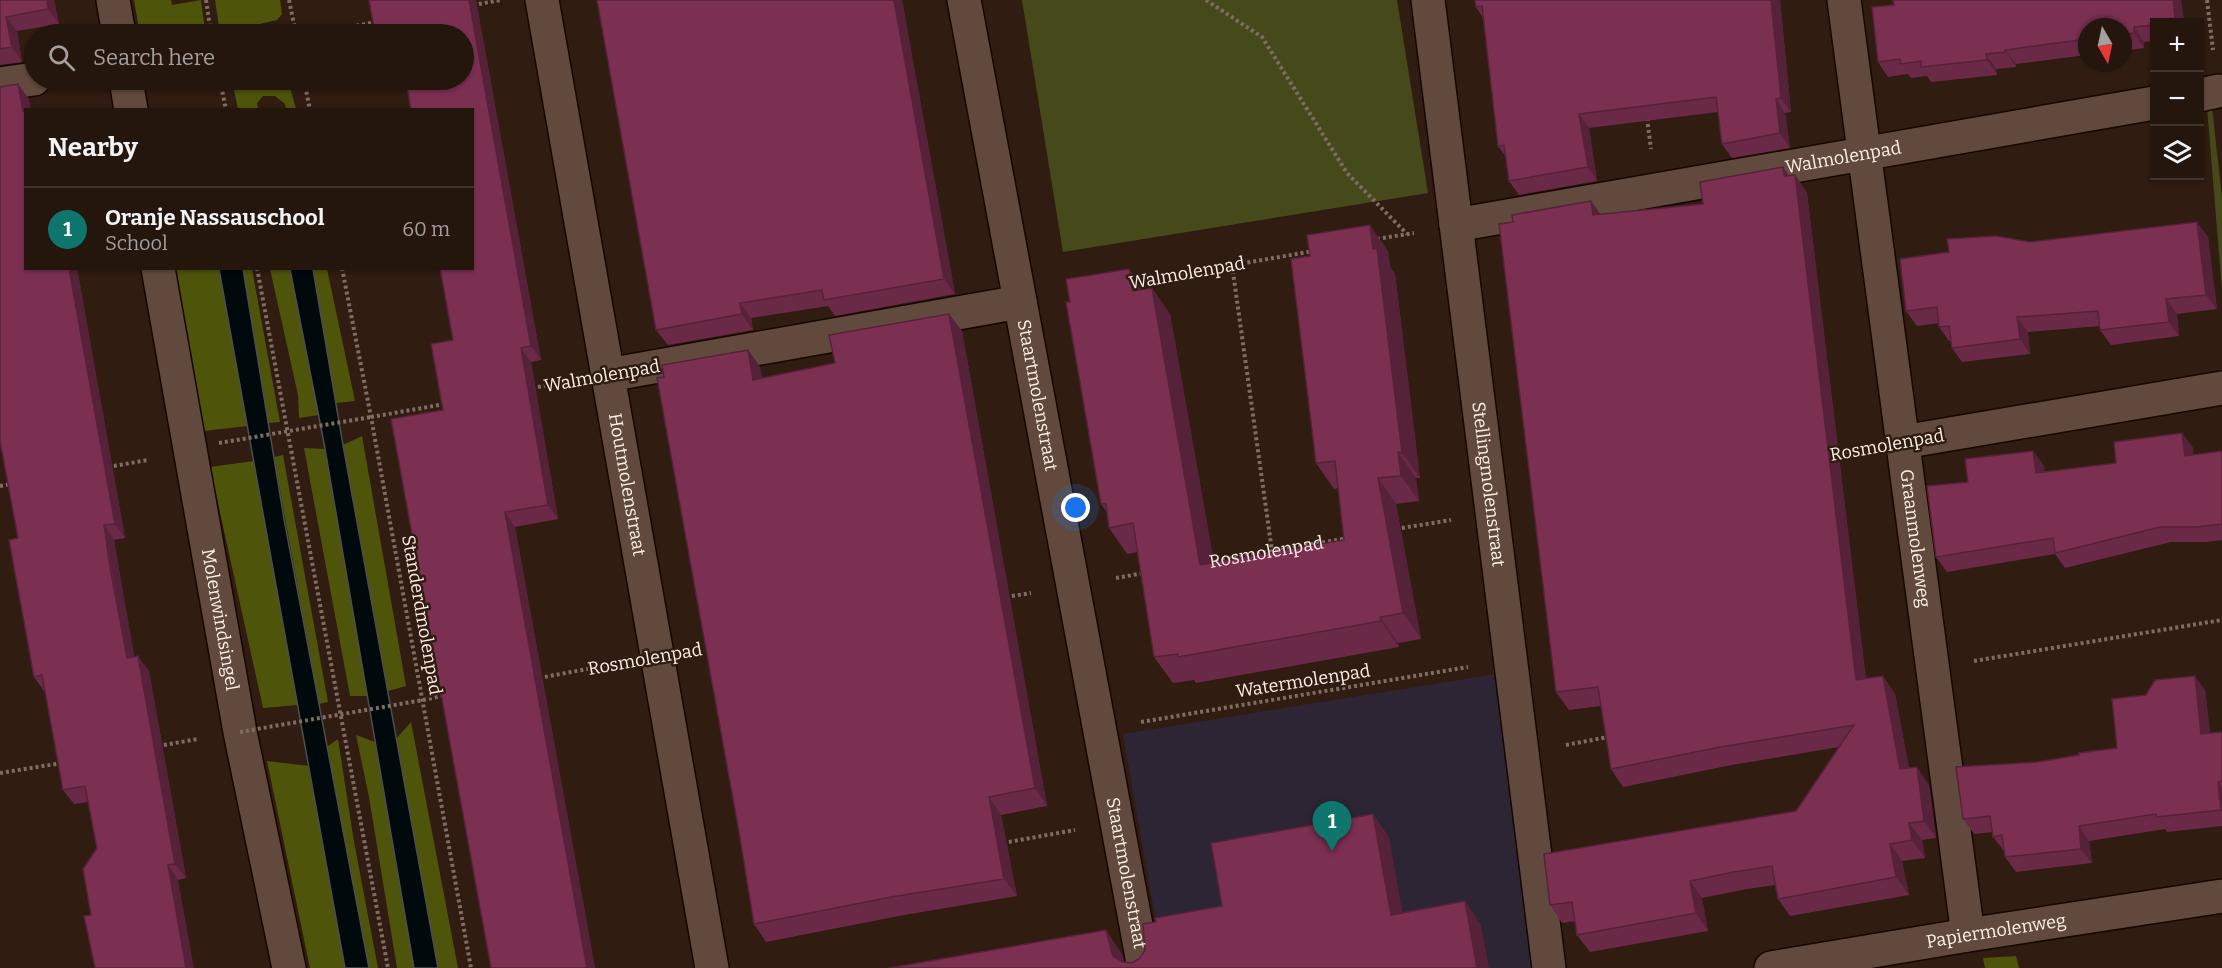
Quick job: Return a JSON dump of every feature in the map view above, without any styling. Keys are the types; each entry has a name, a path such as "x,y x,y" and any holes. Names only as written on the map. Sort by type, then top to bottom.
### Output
{"street":[{"path":"113,0 117,24"},
{"name":"Houtmolenstraat","path":"542,0 712,968"},
{"name":"Staartmolenstraat","path":"964,0 1144,968"},
{"name":"Stellingmolenstraat","path":"1428,0 1549,968"},
{"name":"Graanmolenweg","path":"1844,0 1968,934"},
{"path":"0,84 24,80"},
{"path":"128,90 131,108"},
{"name":"Walmolenpad","path":"1456,225 2150,103"},
{"name":"Molenwindsingel","path":"159,270 204,448 235,733 289,968"},
{"name":"Walmolenpad","path":"608,375 1020,302"},
{"name":"Rosmolenpad","path":"1903,442 2222,388"},
{"name":"Papiermolenweg","path":"1771,968 1968,934 2222,896"}],"path":[{"path":"206,0 210,24"},
{"path":"289,0 294,24"},
{"path":"468,6 502,0"},
{"path":"1206,0 1262,37 1347,173 1407,234"},
{"path":"365,24 388,20"},
{"path":"222,90 226,108"},
{"path":"306,90 310,108"},
{"path":"1646,107 1656,190"},
{"path":"1372,240 1456,225"},
{"name":"Walmolenpad","path":"1126,284 1325,249"},
{"path":"1232,265 1272,551"},
{"path":"257,270 388,968"},
{"name":"Standerdmolenpad","path":"342,270 471,968"},
{"name":"Walmolenpad","path":"529,389 608,375"},
{"path":"100,468 288,431 450,403"},
{"name":"Rosmolenpad","path":"1833,454 1903,442"},
{"path":"0,486 22,482"},
{"path":"1388,531 1492,513"},
{"name":"Rosmolenpad","path":"1201,563 1353,537"},
{"path":"1003,598 1155,572"},
{"path":"1934,668 2222,620"},
{"name":"Rosmolenpad","path":"529,680 657,656"},
{"name":"Watermolenpad","path":"1099,729 1510,660"},
{"path":"235,733 447,695"},
{"path":"1522,753 1611,736"},
{"path":"149,748 206,738"},
{"path":"0,773 69,762"},
{"path":"1000,844 1117,822"}],"shaded area":[{"path":"219,270 243,270 284,519 369,968 345,968"},
{"path":"290,270 313,270 438,968 414,968 324,443"},
{"path":"1496,674 1535,968 1164,968 1123,734"}],"green space":[{"path":"134,0 171,0 172,5 201,0 204,24 138,24"},
{"path":"215,0 280,0 282,14 277,20 259,24 219,24"},
{"path":"1022,0 1397,0 1428,193 1063,252"},
{"path":"234,90 291,90 296,108 286,108 285,104 275,96 263,96 257,103 258,108 238,108"},
{"path":"2207,107 2212,107 2222,198 2222,290"},
{"path":"169,270 219,270 248,426 203,431"},
{"path":"243,270 252,270 280,422 268,423"},
{"path":"270,270 290,270 319,415 299,418 298,395"},
{"path":"313,270 327,270 355,401 336,403"},
{"path":"362,436 406,686 388,691 343,445"},
{"path":"304,448 325,449 368,696 350,696"},
{"path":"283,455 328,702 319,704 274,457"},
{"path":"254,461 298,705 263,708 210,467"},
{"path":"411,722 458,968 438,968 396,739"},
{"path":"356,735 375,742 414,968 397,968 369,797"},
{"path":"338,739 354,842 378,968 369,968 327,747"},
{"path":"267,761 309,766 345,968 310,968"},
{"path":"2016,956 2019,968 1985,968 1983,958"}],"building":[{"path":"0,0 47,0 48,9 6,17 12,47 0,49"},
{"path":"369,0 469,0 473,24 373,24"},
{"path":"597,0 894,0 944,279 824,300 822,290 740,303 742,314 656,330"},
{"path":"1475,0 1771,0 1781,98 1776,99 1780,133 1722,144 1716,97 1579,114 1588,167 1509,181 1504,145 1498,146 1482,6 1476,7"},
{"path":"1893,0 2173,0 2175,18 2150,18 2150,25 2134,27 2132,33 2132,18 2078,18 2078,40 1986,54 1987,60 1921,67 1921,61 1901,64 1900,59 1878,62 1872,7 1894,5"},
{"path":"474,28 531,346 521,348 548,505 505,512 587,968 491,968 391,419 443,410 431,344 453,340 440,270 474,270 474,108 411,108 408,90 474,90"},
{"path":"18,84 24,111 24,270 69,270 115,524 104,525 110,567 127,658 138,656 175,864 168,865 186,968 95,968 84,916 91,915 83,869 97,848 85,786 63,790 42,675 34,677 9,540 18,538 0,441 0,87"},
{"path":"1783,167 1784,176 1795,175 1856,680 1883,676 1900,769 1917,767 1924,821 1909,823 1912,840 1890,844 1896,877 1778,899 1772,866 1734,872 1690,881 1696,913 1577,935 1572,902 1550,905 1544,854 1796,811 1854,725 1720,747 1611,769 1598,687 1556,692 1499,224 1513,222 1512,215 1591,201 1593,215 1703,204 1700,182"},
{"path":"2197,222 2206,295 2166,299 2169,322 2100,330 2098,311 2017,317 2020,339 1952,348 1949,326 1939,327 1937,307 1906,311 1900,259 1949,252 1947,239 1996,236 2030,242"},
{"path":"1370,225 1373,249 1377,248 1402,453 1398,452 1401,476 1378,478 1403,613 1380,617 1381,621 1178,657 1178,654 1154,657 1133,523 1109,528 1106,504 1101,504 1066,302 1070,302 1066,279 1129,269 1133,291 1152,288 1200,565 1344,540 1335,461 1316,463 1291,259 1310,256 1307,235"},
{"path":"949,314 1035,788 989,797 1004,879 891,897 754,924 657,378 664,377 662,365 748,350 753,380 835,363 829,335"},
{"path":"2182,433 2185,456 2222,451 2222,524 2160,527 2055,553 2053,538 1936,557 1927,486 1968,482 1965,459 2033,451 2036,473 2116,463 2114,442"},
{"path":"2195,676 2201,734 2222,732 2222,781 2218,782 2221,810 2157,817 2156,814 2079,826 2081,849 2005,857 2002,835 1993,837 1990,816 1963,819 1956,767 2037,762 2117,748 2112,699 2146,695 2155,680"},
{"path":"1373,814 1391,915 1465,901 1477,968 889,968 1106,930 1113,956 1122,962 1132,963 1140,958 1145,950 1143,924 1156,922 1155,918 1222,906 1211,843"}],"place":[{"name":"Oranje Nassauschool","path":"1332,851"}]}
